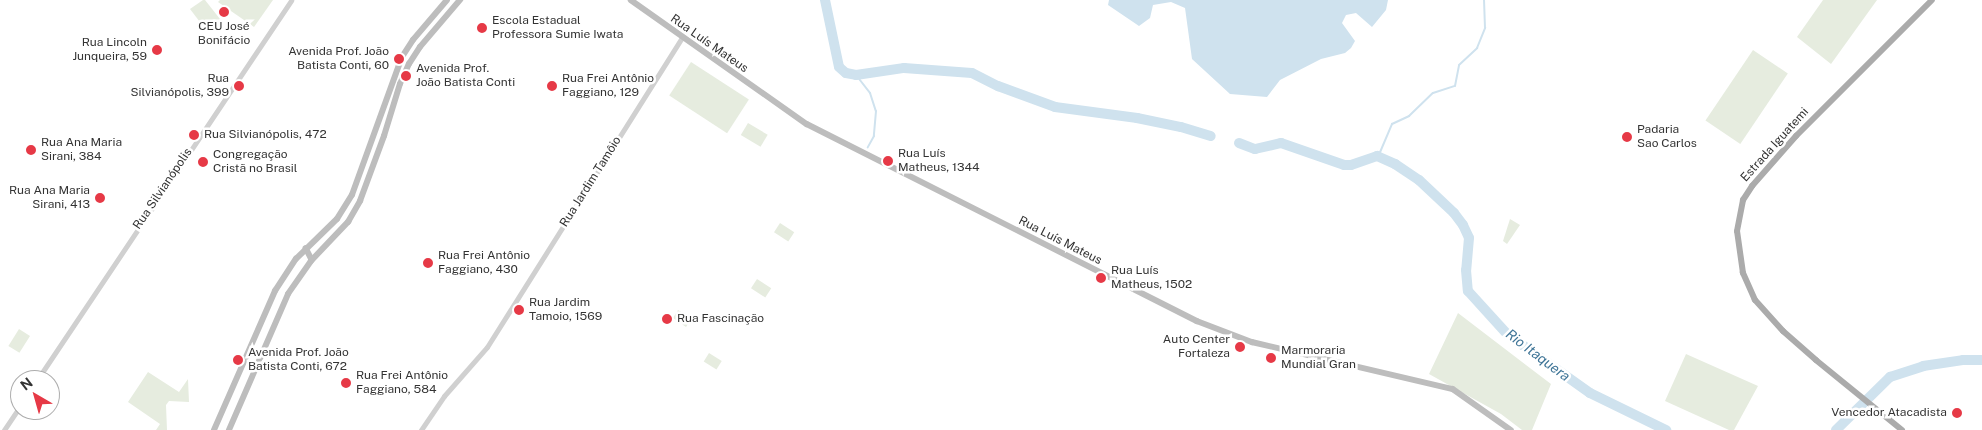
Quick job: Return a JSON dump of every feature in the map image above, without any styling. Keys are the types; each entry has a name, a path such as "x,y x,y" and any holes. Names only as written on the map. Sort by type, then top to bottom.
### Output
{"main road":[{"path":"214,430 275,291 306,248 329,228 345,208 360,176 402,57 413,40 447,0"},
{"path":"229,430 284,302 312,260 348,222 360,201 384,136 400,84 409,64 420,46 460,0"},
{"name":"Rua Luís Mateus","path":"631,0 807,124 1197,321 1252,342 1454,390 1511,430"},
{"name":"Estrada Iguatemi","path":"1902,430 1783,331 1755,300 1748,287 1738,254 1737,231 1743,200 1752,186 1785,148 1932,0"},
{"path":"306,248 312,260"}],"street":[{"name":"Rua Silvianópolis","path":"43,370 291,0"},
{"name":"Rua Jardim Tamôio","path":"421,430 444,396 480,356 499,328 682,37"}],"shaded area":[{"path":"203,0 220,19 206,30 190,9"},
{"path":"220,0 273,0 254,27 218,2"},
{"path":"1823,0 1877,0 1831,64 1797,37"},
{"path":"1753,50 1788,73 1740,144 1705,120"},
{"path":"691,62 749,100 727,133 669,96"},
{"path":"748,123 768,135 761,147 741,135"},
{"path":"1510,219 1520,225 1507,244 1503,241"},
{"path":"780,223 794,232 788,241 774,232"},
{"path":"757,279 771,288 765,297 751,288"},
{"path":"678,310 692,318 686,327 673,318"},
{"path":"1458,313 1551,384 1532,430 1522,430 1501,414 1429,374"},
{"path":"19,329 30,336 19,353 8,346"},
{"path":"709,353 722,361 716,369 704,361"},
{"path":"1686,354 1758,386 1734,430 1729,430 1665,401"},
{"path":"148,372 179,392 188,379 189,402 169,401 166,405 167,430 156,430 160,424 128,402"}],"water":[{"path":"1109,0 1388,0 1386,10 1372,27 1356,13 1346,15 1342,23 1355,41 1351,48 1345,53 1321,59 1280,80 1267,97 1230,94 1192,59 1185,8 1171,2 1153,5 1150,18 1139,26 1108,5"}],"waterway":[{"path":"825,0 839,67 846,73 856,75 904,68 972,73 998,86 1055,107 1137,118 1181,127 1211,136"},
{"path":"1378,157 1392,124 1409,116 1433,93 1455,86 1459,65 1477,48 1485,28 1484,0"},
{"path":"856,75 870,93 876,111 874,136 868,147"},
{"name":"Rio Itaquera","path":"1239,143 1255,149 1281,143 1344,165 1351,165 1377,156 1395,164 1419,180 1454,213 1463,225 1469,238 1466,270 1468,291 1507,334 1590,393 1666,430"},
{"name":"Rio Itaquera","path":"1836,430 1890,377 1923,366 1963,360 1982,360"}],"place":[{"name":"CEU José Bonifácio","path":"224,12"},
{"name":"Escola Estadual Professora Sumie Iwata","path":"482,28"},
{"name":"Rua Lincoln Junqueira, 59","path":"157,50"},
{"name":"Avenida Prof. João Batista Conti, 60","path":"399,59"},
{"name":"Avenida Prof. João Batista Conti","path":"406,76"},
{"name":"Rua Silvianópolis, 399","path":"239,86"},
{"name":"Rua Frei Antônio Faggiano, 129","path":"552,86"},
{"name":"Rua Silvianópolis, 472","path":"194,135"},
{"name":"Padaria Sao Carlos","path":"1627,137"},
{"name":"Rua Ana Maria Sirani, 384","path":"31,150"},
{"name":"Rua Luís Matheus, 1344","path":"888,161"},
{"name":"Congregação Cristã no Brasil","path":"203,162"},
{"name":"Rua Ana Maria Sirani, 413","path":"100,198"},
{"name":"Rua Frei Antônio Faggiano, 430","path":"428,263"},
{"name":"Rua Luís Matheus, 1502","path":"1101,278"},
{"name":"Rua Jardim Tamoio, 1569","path":"519,310"},
{"name":"Rua Fascinação","path":"667,319"},
{"name":"Auto Center Fortaleza","path":"1240,347"},
{"name":"Marmoraria Mundial Gran","path":"1271,358"},
{"name":"Avenida Prof. João Batista Conti, 672","path":"238,360"},
{"name":"Rua Frei Antônio Faggiano, 584","path":"346,383"},
{"name":"Vencedor Atacadista","path":"1957,413"}]}
